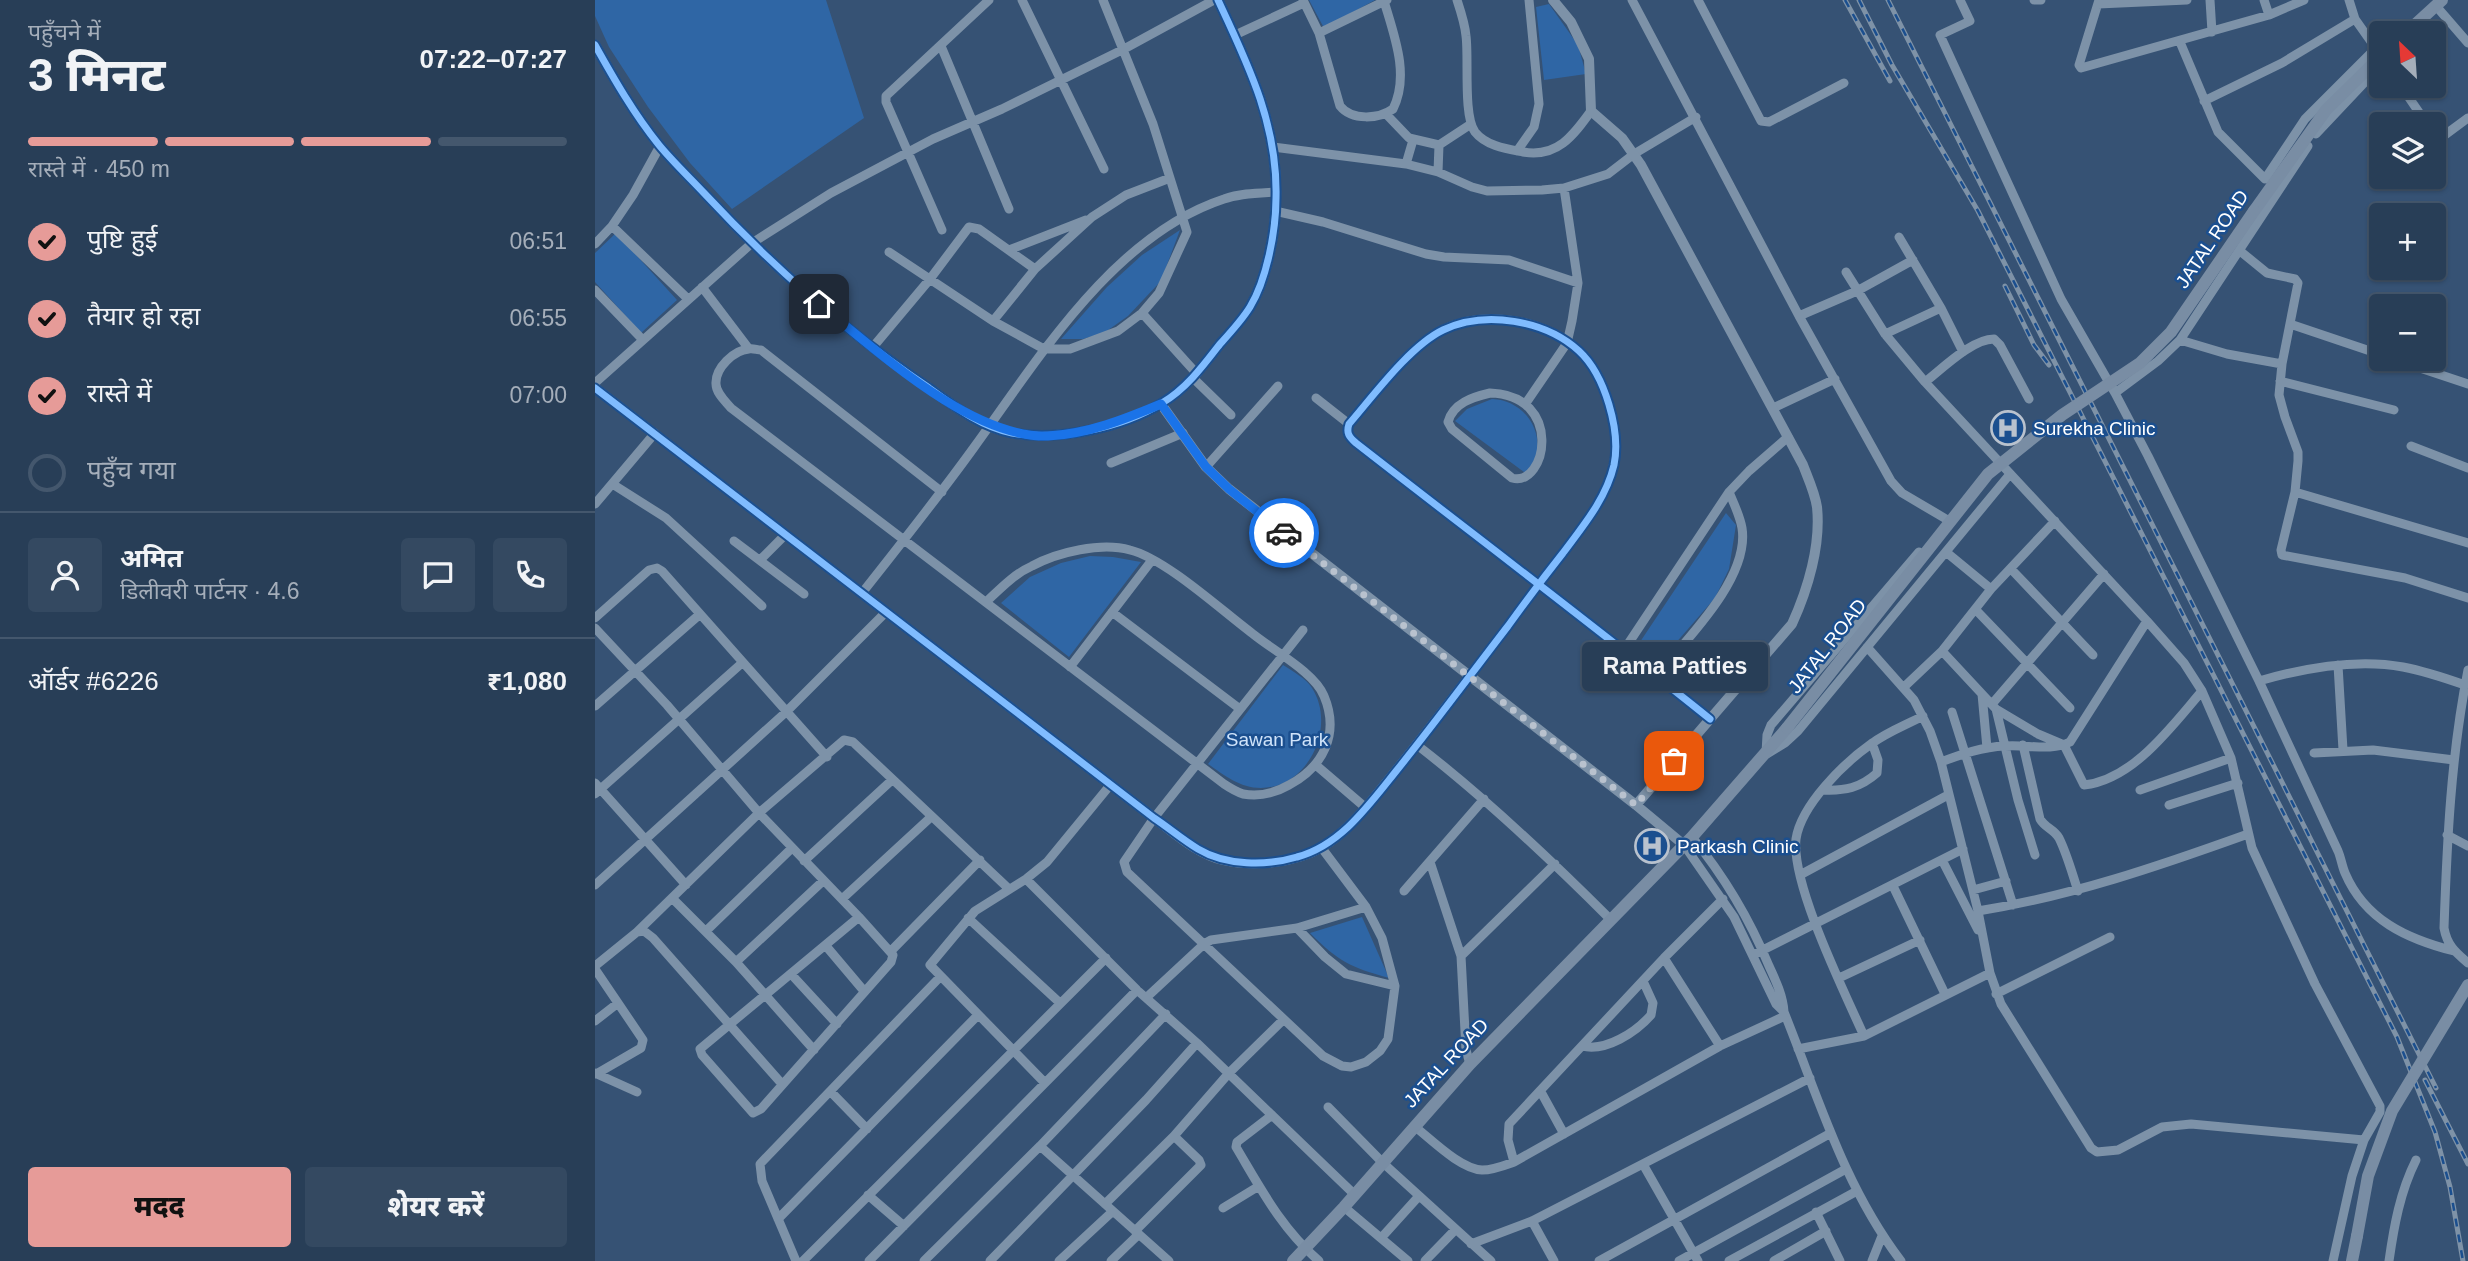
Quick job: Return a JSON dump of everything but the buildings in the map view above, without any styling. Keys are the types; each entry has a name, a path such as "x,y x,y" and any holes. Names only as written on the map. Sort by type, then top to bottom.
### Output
{"main road":[{"path":"2419,21 2439,3"},
{"name":"JATAL ROAD","path":"1293,1261 1470,1064 1688,841 1766,754 1988,474 2061,415 2140,363 2171,331 2326,110 2369,65"},
{"path":"2352,1261 2368,1176 2392,1111 2468,985"}],"street":[{"path":"942,230 886,102 886,96 989,0"},
{"path":"1022,0 1104,169"},
{"path":"889,252 993,321 1044,349 1070,349 1118,331 1142,313 1159,293 1187,232 1153,124 1103,0"},
{"path":"595,45 640,119 660,146 752,243 801,290 896,366 966,414 1010,432 1046,436 1077,433 1112,424 1161,404 1195,376 1251,307 1266,266 1275,211 1273,147 1260,95 1235,35 1216,0 1124,49 908,152 831,193 752,243 687,298 595,385 785,535 1154,818 1200,850 1223,860 1272,862 1298,857 1321,847 1345,830 1366,808 1469,677 1538,585 1596,506 1609,483 1616,441 1608,400 1588,360 1567,342 1520,322 1500,319 1464,322 1443,330 1424,342 1349,424 1349,437 1538,585 1624,650 1710,719"},
{"path":"1457,0 1467,38 1471,124 1484,141 1534,154 1554,150 1577,130 1591,111 1589,59 1571,22 1553,0"},
{"path":"1517,151 1534,127 1539,104 1529,0"},
{"path":"1632,0 1799,316 1896,488 1946,520"},
{"path":"1698,0 1761,121 1769,122 1844,83"},
{"path":"1960,0 1970,21 1940,35 2061,299 2115,393 2259,681 2338,851 2345,872 2364,903 2377,915 2409,937 2453,951 2468,962"},
{"path":"2034,0 2041,0"},
{"path":"2187,0 2099,2 2079,65 2081,68 2212,32 2269,15 2304,0"},
{"path":"2210,0 2212,32"},
{"path":"2265,0 2269,15"},
{"path":"2349,0 2355,19 2369,39"},
{"path":"1235,35 1304,2 1319,33 1337,97 1345,112 1376,117 1393,108 1401,87 1398,51 1385,1 1319,33"},
{"path":"2439,3 2468,43"},
{"path":"2204,101 2282,64 2355,19"},
{"path":"2180,41 2204,101 2224,139 2265,179 2305,119 2369,64"},
{"path":"941,46 1009,209"},
{"path":"2115,393 2158,361 2180,340 2316,134 2369,78"},
{"path":"1591,111 1622,138 1635,154 1803,465 1817,505 1817,529 1806,588 1792,624 1636,805"},
{"path":"1386,114 1406,136 1439,145 1471,124"},
{"path":"1273,147 1406,164 1438,172 1487,191 1564,188 1608,174 1635,154 1696,117"},
{"path":"2446,132 2468,118"},
{"path":"1406,164 1413,140"},
{"path":"1438,172 1439,145"},
{"path":"595,244 612,226 633,195 660,146"},
{"path":"993,321 1035,269 1092,217 1135,190 1170,178"},
{"path":"1526,403 1567,342 1578,283 1564,188"},
{"path":"862,593 942,492 1044,349 1079,305 1113,271 1144,245 1182,219 1224,199 1250,193 1276,192"},
{"path":"1275,211 1323,222 1426,254 1509,260 1578,283"},
{"path":"1009,250 1092,217"},
{"path":"612,226 687,298"},
{"path":"873,347 969,227 979,229 1035,269"},
{"path":"1899,237 1941,308 1963,352"},
{"path":"2240,251 2267,273 2296,281 2298,284 2282,364 2279,395 2298,452 2295,492 2281,550 2284,556 2405,578 2468,598"},
{"path":"1799,316 1857,290 1913,260"},
{"path":"1846,272 1885,334 1925,382 2147,621 2184,663 2201,691 2231,758 2248,834 2315,984 2381,1106 2364,1140 2352,1176 2333,1261"},
{"path":"702,286 749,349"},
{"path":"595,290 642,339"},
{"path":"1885,334 1941,308"},
{"path":"1142,313 1231,415"},
{"path":"2290,324 2369,351"},
{"path":"1925,382 1963,352 1985,340 1994,339 1998,341 2029,400"},
{"path":"2180,340 2227,354 2282,364"},
{"path":"942,492 761,350 749,349 725,362 718,372 716,385 720,396 731,408 903,541 1241,794 1259,795 1280,790 1301,779 1317,766 1330,734 1326,699 1320,687 1312,677 1161,564 1131,550 1103,548 1065,555 1032,565 1011,579 986,602"},
{"path":"2429,371 2468,384"},
{"path":"1773,408 1835,379"},
{"path":"2280,381 2394,410"},
{"path":"1206,467 1278,386"},
{"path":"1490,393 1505,393 1526,403 1535,412 1542,432 1538,461 1532,472 1518,479 1512,478 1448,422 1450,415 1461,404 1490,393"},
{"path":"1316,398 1349,424"},
{"path":"1161,404 1206,467 1229,489 1469,677 1636,805 1688,841 1726,883 1763,950 1781,995 1784,1014 1846,1169 1882,1236 1901,1261"},
{"path":"595,504 655,433"},
{"path":"1111,463 1183,433"},
{"path":"1624,650 1729,492 1788,437"},
{"path":"2411,446 2468,468"},
{"path":"1996,458 1771,725 1767,734 1766,754 1777,749 1798,731 2010,474"},
{"path":"595,486 610,489 666,518 762,607"},
{"path":"1656,676 1719,600 1735,573 1743,542 1742,528 1729,492"},
{"path":"2295,492 2468,544"},
{"path":"1904,687 1942,651 1990,589 2055,522"},
{"path":"761,560 785,535"},
{"path":"734,541 804,594"},
{"path":"1946,552 1990,589"},
{"path":"1070,667 1152,560"},
{"path":"595,618 649,570 657,568 827,757"},
{"path":"2011,569 2093,655"},
{"path":"1994,707 2104,574"},
{"path":"1976,610 2070,708"},
{"path":"595,885 786,712 886,612"},
{"path":"1112,612 1240,709"},
{"path":"595,706 699,615"},
{"path":"1941,762 1987,748 2064,745 2074,738 2147,621"},
{"path":"595,628 680,720 759,813 823,881 842,899 859,917 891,951 891,962 761,1109 753,1113 700,1052 703,1045 730,1026 859,917"},
{"path":"1303,630 1154,818 1125,858 1124,868 1323,1056 1351,1068 1380,1051 1388,1039 1395,986 1382,938 1366,907 1321,847"},
{"path":"1867,647 1904,687 1923,716 1941,762 1996,994 2091,1148 2097,1152 2118,1150 2162,1127 2191,1124 2364,1140"},
{"path":"1942,651 1994,707 2038,734 2064,745 2082,783 2088,785 2141,760 2201,691"},
{"path":"686,885 646,838 597,788 680,720 742,663"},
{"path":"2259,681 2294,671 2374,664 2401,666 2465,685"},
{"path":"2338,666 2343,750"},
{"path":"2453,951 2444,928 2447,835 2454,760 2468,670"},
{"path":"1982,694 1987,748"},
{"path":"1994,707 2035,855"},
{"path":"1952,712 2013,905"},
{"path":"1864,1036 1817,924 1800,875 1796,855 1799,826 1808,808 1823,790 1872,743 1923,716"},
{"path":"596,1073 641,1048 643,1044 641,1036 595,967 638,932 759,813 841,743 848,740 1009,889"},
{"path":"1823,790 1850,790 1877,773 1878,760 1872,743"},
{"path":"1417,745 1484,799 1610,919"},
{"path":"2023,745 2040,818 2059,838 2078,891"},
{"path":"2314,753 2343,750 2388,751 2454,760"},
{"path":"2140,790 2231,758"},
{"path":"1317,766 1366,808"},
{"path":"804,861 892,780"},
{"path":"2169,806 2238,783"},
{"path":"1045,1083 932,969 931,962 982,905 1027,879 1047,862 1111,784"},
{"path":"1800,875 1948,795"},
{"path":"1404,891 1484,799"},
{"path":"842,899 931,817"},
{"path":"1978,911 2078,891 2157,867 2248,834"},
{"path":"2447,835 2468,846"},
{"path":"1688,841 1723,899 1776,1004 1784,1014"},
{"path":"706,931 792,848"},
{"path":"1752,955 1963,849"},
{"path":"891,951 980,860"},
{"path":"1942,860 1984,942"},
{"path":"1430,862 1461,956 1466,1050 1470,1064"},
{"path":"1461,956 1555,864"},
{"path":"1027,879 1137,990 1197,1042 1355,1195"},
{"path":"736,961 823,881"},
{"path":"1973,890 2006,881"},
{"path":"1892,886 1945,994"},
{"path":"673,899 736,961 814,1049"},
{"path":"1514,1162 1508,1140 1510,1124 1664,958 1723,899"},
{"path":"1147,997 1204,944 1220,939 1297,928 1366,907"},
{"path":"968,918 1060,1003"},
{"path":"1297,928 1346,974 1395,986"},
{"path":"638,932 644,931 653,938 782,1084"},
{"path":"1996,994 2110,937"},
{"path":"1839,978 1920,940"},
{"path":"826,946 864,991"},
{"path":"803,1261 1106,958"},
{"path":"1664,958 1720,1046"},
{"path":"1798,1049 1864,1036 1990,973"},
{"path":"791,974 837,1024"},
{"path":"796,1261 762,1181 760,1164 940,976"},
{"path":"1583,1046 1598,1048 1609,1044 1636,1028 1651,1015 1653,1003 1643,981"},
{"path":"869,1261 1137,990"},
{"path":"595,1021 618,1003"},
{"path":"778,1219 978,1014"},
{"path":"925,1261 1166,1014"},
{"path":"1413,1126 1472,1169 1494,1169 1514,1162 1720,1046 1784,1014"},
{"path":"1059,1261 1229,1073 1283,1020"},
{"path":"990,1261 1146,1100 1197,1042"},
{"path":"596,1073 637,1092"},
{"path":"1471,1244 1532,1221 1644,1166 1810,1078"},
{"path":"831,1092 867,1129"},
{"path":"1541,1092 1564,1134"},
{"path":"1328,1108 1484,1259"},
{"path":"1272,1115 1236,1144 1275,1214 1319,1261"},
{"path":"1599,1261 1831,1133"},
{"path":"1111,1261 1201,1165 1174,1136"},
{"path":"1040,1146 1169,1261"},
{"path":"2389,1261 2400,1201 2416,1160"},
{"path":"1644,1166 1695,1257"},
{"path":"1679,1261 1695,1257 1846,1169"},
{"path":"1223,1208 1259,1186"},
{"path":"1729,1261 1857,1191"},
{"path":"868,1195 904,1226"},
{"path":"1382,1237 1419,1196"},
{"path":"1344,1207 1408,1261"},
{"path":"1816,1212 1835,1259"},
{"path":"1532,1221 1554,1261"},
{"path":"1425,1261 1455,1230"},
{"path":"1774,1261 1825,1231"},
{"path":"1872,1261 1882,1236"}],"green space":[{"path":"595,0 826,0 864,118 732,209 690,163 648,107 609,47 595,16"},
{"path":"1309,0 1375,0 1324,28"},
{"path":"1549,4 1578,45 1586,74 1544,80 1536,7"},
{"path":"1180,230 1161,281 1128,316 1104,333 1083,339 1061,339 1107,287 1142,255"},
{"path":"616,233 677,300 641,333 595,282 595,253"},
{"path":"1492,399 1513,404 1534,427 1538,448 1528,475 1455,421 1467,409"},
{"path":"1726,513 1736,525 1729,569 1715,598 1660,661 1651,662 1639,652 1640,642"},
{"path":"1090,556 1141,562 1069,657 1001,603 1030,577 1061,563"},
{"name":"Sawan Park","path":"1283,665 1303,678 1312,688 1319,703 1319,737 1304,767 1292,778 1278,785 1261,788 1246,786 1208,764"},
{"path":"1362,917 1389,978 1346,962 1310,933"}],"railway":[{"path":"1845,0 1890,81"},
{"path":"1859,0 1892,65 1978,211 2397,1037 2435,1132 2450,1187 2463,1261"},
{"path":"1888,0 2436,1088"},
{"path":"2005,286 2034,345 2049,365"},
{"path":"2425,1080 2468,1164"}],"cycle path":[{"path":"595,45 633,109 664,151 756,246 839,321 898,367 968,415 989,426 1030,435 1069,434 1109,426 1146,412 1179,391 1240,322 1261,283 1276,211 1272,145 1259,96 1218,0"},
{"path":"595,388 1181,838 1221,859 1260,863 1285,860 1318,849 1343,832 1361,814 1508,626 1535,589 1542,580 1563,553 1586,522 1600,501 1614,465 1616,451 1609,404 1596,374 1579,351 1565,340 1532,325 1514,321 1477,320 1443,330 1431,337 1393,372 1349,424 1349,435 1356,443 1533,580 1578,615 1710,719"}],"way so far":[{"path":"1284,533 1636,805 1674,761"}],"place":[{"name":"Surekha Clinic","path":"2008,428"},
{"name":"Rama Patties","path":"1674,761"},
{"name":"Parkash Clinic","path":"1652,846"}],"route":[{"path":"819,304 896,366 966,414 1010,432 1046,436 1077,433 1112,424 1161,404 1206,467 1284,533"}]}
